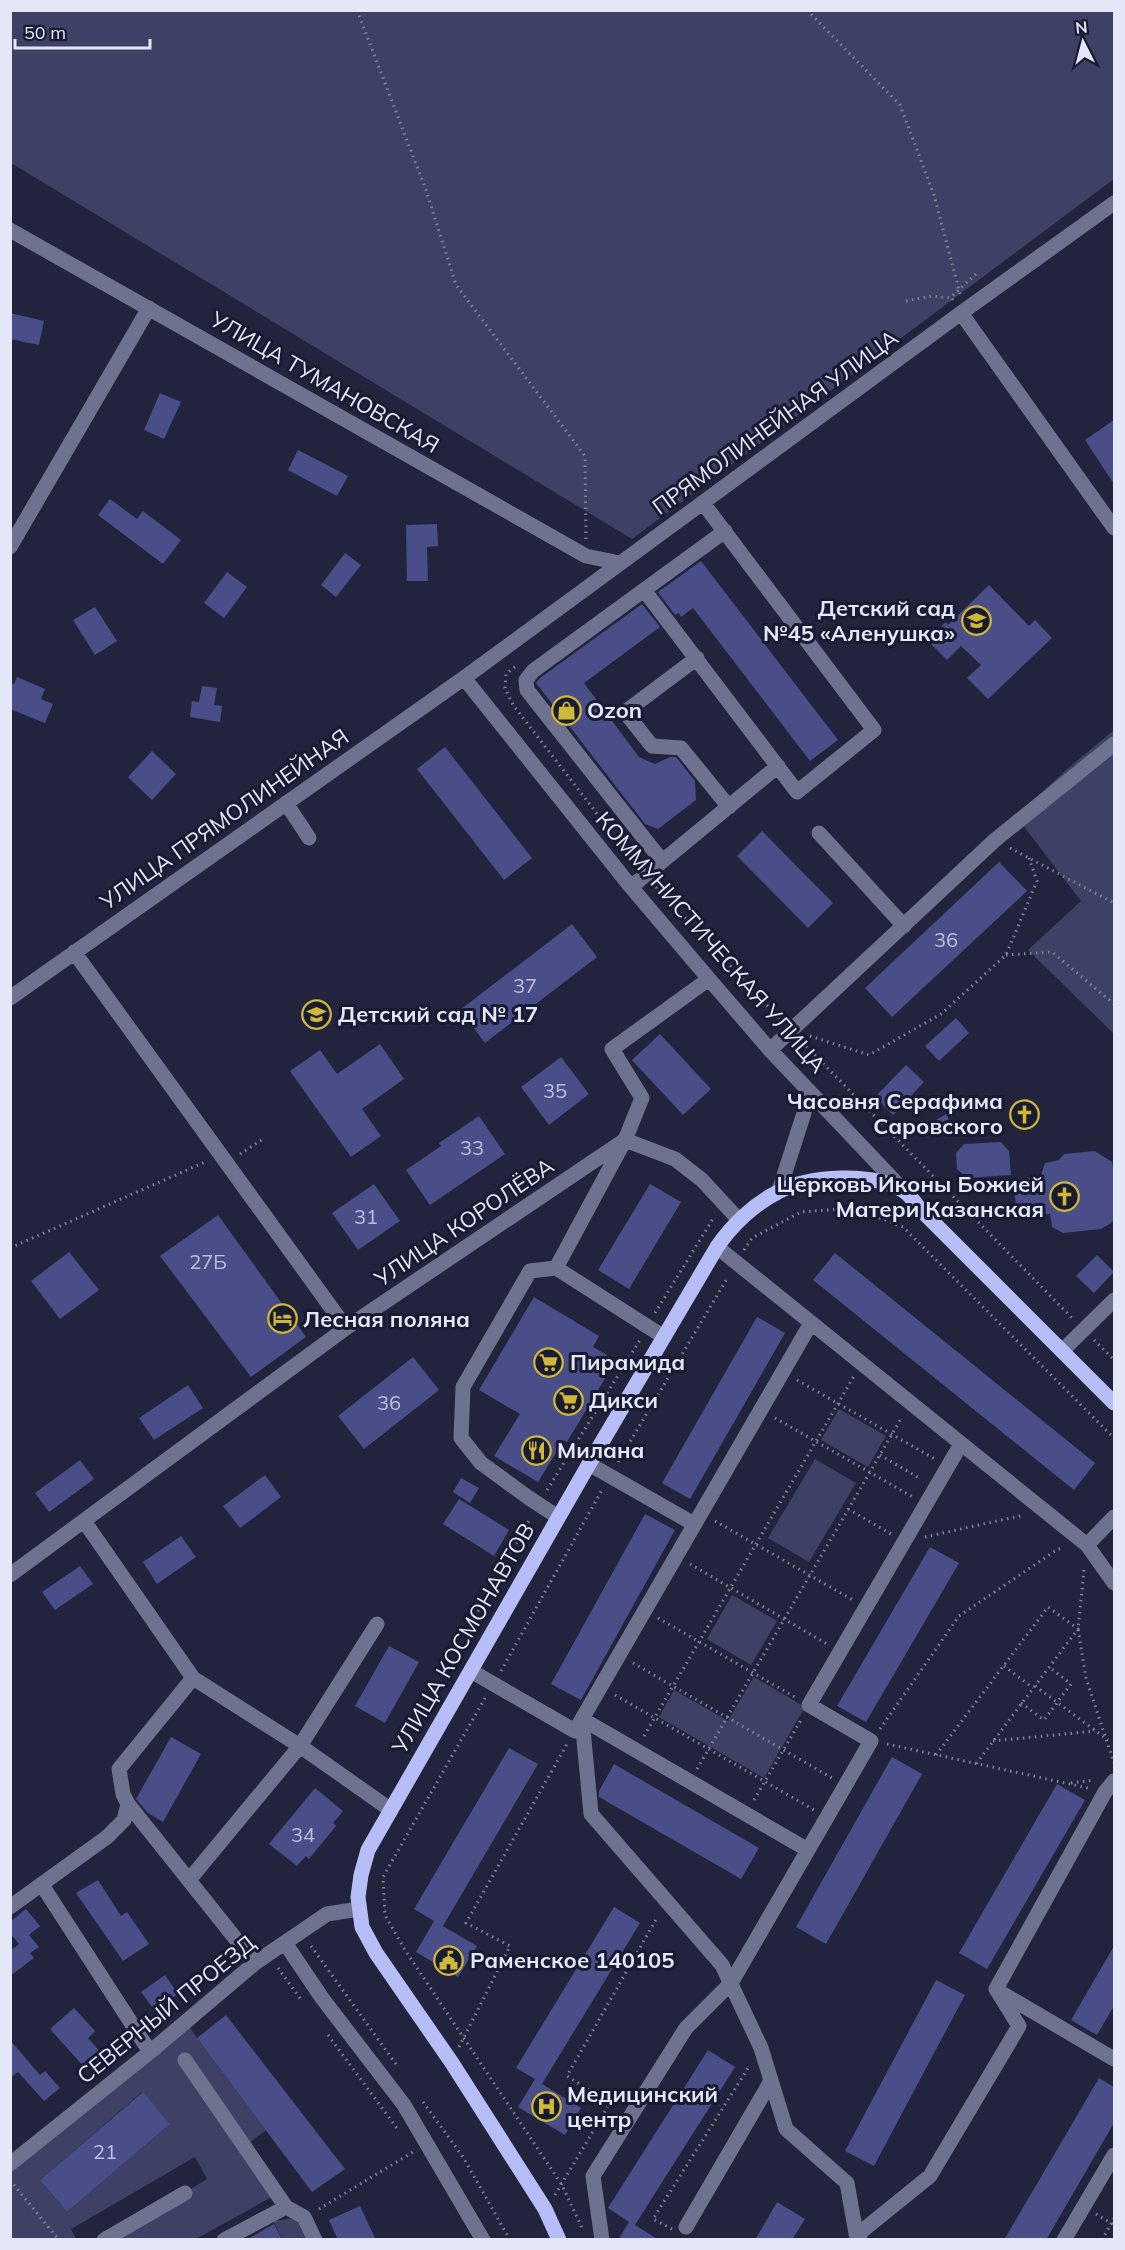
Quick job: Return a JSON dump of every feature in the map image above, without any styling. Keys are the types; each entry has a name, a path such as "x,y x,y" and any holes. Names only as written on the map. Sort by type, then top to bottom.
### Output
{"main road":[{"name":"УЛИЦА КОСМОНАВТОВ","path":"560,2240 546,2209 453,2063 376,1953 362,1927 358,1897 368,1851 589,1464 717,1247 739,1220 779,1191 810,1182 846,1177 878,1180 905,1192"},
{"name":"КОММУНИСТИЧЕСКАЯ УЛИЦА","path":"905,1192 1114,1403"}],"street":[{"name":"ПРЯМОЛИНЕЙНАЯ УЛИЦА","path":"464,678 1114,203"},
{"name":"УЛИЦА ТУМАНОВСКАЯ","path":"10,230 586,556 620,563"},
{"path":"10,547 149,308"},
{"path":"962,312 1114,528"},
{"path":"644,590 797,792 874,730 704,503"},
{"path":"662,861 527,690 526,680 533,671 725,531"},
{"path":"697,658 625,712 652,746 681,748 729,807"},
{"name":"УЛИЦА ПРЯМОЛИНЕЙНАЯ","path":"10,998 464,678"},
{"name":"КОММУНИСТИЧЕСКАЯ УЛИЦА","path":"464,678 631,887 709,979 770,1050 905,1192"},
{"path":"770,1050 995,840 1114,744"},
{"path":"631,887 778,766"},
{"path":"286,803 309,838"},
{"path":"819,833 904,926"},
{"path":"74,952 346,1329"},
{"path":"556,1268 626,1140 642,1098 612,1049 709,979"},
{"path":"779,1191 804,1113 808,1090"},
{"path":"626,1140 675,1159 702,1180 739,1220"},
{"name":"УЛИЦА КОРОЛЁВА","path":"10,1575 346,1329 626,1140"},
{"path":"717,1247 1087,1545 1114,1583"},
{"path":"558,1517 481,1462 461,1437 464,1387 530,1271 556,1268 664,1337"},
{"path":"1062,1352 1114,1300"},
{"path":"811,1323 578,1725 591,1814 722,1965 761,2048 786,2129 847,2183 857,2239"},
{"path":"602,2240 592,2176 686,2028 731,1983 871,1741 809,1705 961,1444"},
{"path":"589,1464 698,1519"},
{"path":"1087,1545 1114,1517"},
{"path":"84,1521 194,1678 300,1746 391,1810"},
{"path":"189,1880 300,1746 377,1624"},
{"path":"471,1671 493,1684 636,1751 808,1850"},
{"path":"194,1678 118,1769 123,1794 128,1804 189,1880 261,1958"},
{"path":"996,1989 1107,1788"},
{"path":"10,1907 107,1837 124,1820 128,1804"},
{"path":"42,1885 150,2052"},
{"name":"СЕВЕРНЫЙ ПРОЕЗД","path":"10,2164 150,2052 261,1958 327,1914 359,1909"},
{"path":"285,1943 322,1998 404,2105 483,2240"},
{"path":"996,1989 1114,2057"},
{"path":"857,2239 862,2231 930,2176 1019,2026 996,1989"},
{"path":"185,2060 286,2207 304,2217 315,2240"},
{"path":"679,2228 771,2081"},
{"path":"1064,2240 1114,2155"},
{"path":"104,2240 185,2193"},
{"path":"224,2240 286,2207"}],"path":[{"path":"357,10 426,190 456,285 585,456 586,556"},
{"path":"807,10 900,105 934,195 959,290 962,312"},
{"path":"906,301 932,296 951,297 976,274"},
{"path":"951,297 962,312"},
{"path":"522,661 506,674 505,688 513,705 645,876 972,1218 1114,1360"},
{"path":"995,840 1114,903"},
{"path":"791,1030 869,1054 941,1014 1006,955 1037,881 1029,858"},
{"path":"1006,955 1052,952 1114,1004"},
{"path":"240,1154 262,1139"},
{"path":"10,1248 212,1159"},
{"path":"469,1627 539,1504 723,1202"},
{"path":"587,2240 562,2185 405,1950 385,1915 383,1877 610,1475 752,1238 801,1212 854,1208 903,1227 1114,1438"},
{"path":"636,1751 861,1363"},
{"path":"783,1371 948,1467"},
{"path":"690,1782 910,1402"},
{"path":"761,1410 926,1505"},
{"path":"880,1455 936,1487"},
{"path":"848,1509 904,1542 1044,1510"},
{"path":"698,1519 756,1545 866,1608"},
{"path":"1107,1788 1066,1784 871,1741 959,1616 1058,1549 1087,1545 1078,1629 1086,1678 1114,1763"},
{"path":"676,1556 841,1651"},
{"path":"936,1755 1048,1607 1078,1629"},
{"path":"645,1610 809,1705 746,1814"},
{"path":"976,1764 1078,1629"},
{"path":"619,1654 845,1786"},
{"path":"1004,1666 1057,1702 1108,1741"},
{"path":"1021,1704 1044,1720 1071,1684 1049,1667"},
{"path":"600,1686 827,1817"},
{"path":"453,2063 510,1946 466,1923 578,1725"},
{"path":"993,1741 1095,1731"},
{"path":"1066,1784 1107,1788"},
{"path":"546,2209 610,2103 567,2076 666,1901"},
{"path":"261,1958 302,2001"},
{"path":"323,2029 400,2133"},
{"path":"679,2228 653,2219 761,2048"},
{"path":"304,2217 414,2151"},
{"path":"10,2180 59,2240"},
{"path":"1102,2240 1114,2218"}],"shaded area":[{"path":"10,11 1114,11 1114,179 632,539 11,163"},
{"path":"1114,730 1114,1034 1028,950 1081,901 1016,816"},
{"path":"839,1409 886,1436 868,1467 821,1440"},
{"path":"815,1459 856,1483 809,1562 768,1538"},
{"path":"732,1595 777,1621 751,1665 707,1639"},
{"path":"754,1677 805,1707 764,1778 659,1717 674,1690 728,1721"},
{"path":"186,2021 266,2130 244,2147 277,2194 196,2239 109,2239 207,2179 195,2157 71,2229 76,2239 11,2240 11,2164","holes":["142,2092 170,2124 67,2212 40,2180"]},
{"path":"304,2217 315,2239 282,2239 273,2221"}],"building":[{"path":"10,313 44,321 39,345 10,339"},
{"path":"160,393 181,402 164,439 144,430"},
{"path":"1114,420 1114,484 1085,440"},
{"path":"298,450 348,476 337,496 288,470"},
{"path":"110,499 137,519 143,511 181,540 163,564 98,515"},
{"path":"437,524 438,546 427,547 428,581 407,581 406,525"},
{"path":"345,553 361,565 336,597 321,585"},
{"path":"701,561 838,740 810,761 693,608 681,617 679,613 675,615 658,592"},
{"path":"227,572 247,587 224,618 204,603"},
{"path":"989,585 1029,626 1035,620 1052,638 988,699 967,678 981,665 961,646 947,660 927,640 946,622 948,625"},
{"path":"642,604 660,627 584,683 639,757 655,764 670,757 676,757 695,781 696,800 658,829 645,824 536,683"},
{"path":"95,607 117,641 95,655 73,620"},
{"path":"17,677 45,689 41,699 53,704 45,723 10,709 10,683 14,684"},
{"path":"202,686 217,688 214,705 222,706 220,722 190,717 192,701 199,702"},
{"path":"445,747 532,858 504,880 417,769"},
{"path":"152,751 176,774 152,800 128,777"},
{"path":"762,831 833,903 808,928 737,856"},
{"path":"999,862 1027,891 892,1017 865,988"},
{"path":"572,924 597,957 485,1043 460,1010"},
{"path":"956,1018 969,1033 939,1061 925,1046"},
{"path":"660,1034 711,1089 683,1115 632,1060"},
{"path":"380,1044 404,1079 362,1109 381,1136 351,1157 290,1071 320,1050 337,1074"},
{"path":"561,1057 589,1094 549,1125 521,1087"},
{"path":"906,1065 924,1082 893,1115 875,1097"},
{"path":"948,1113 948,1130 931,1133 936,1120"},
{"path":"479,1116 505,1154 430,1205 406,1170 441,1146 439,1143"},
{"path":"1001,1142 1009,1151 1011,1175 967,1178 957,1169 956,1153 964,1144"},
{"name":"Церковь Иконы Божией Матери Казанская","path":"1095,1151 1112,1162 1114,1220 1111,1223 1101,1229 1063,1233 1052,1227 1050,1214 1017,1216 1013,1179 1040,1178 1045,1163 1059,1160 1064,1154"},
{"path":"374,1184 400,1221 358,1250 332,1213"},
{"path":"650,1184 681,1202 629,1289 598,1270"},
{"path":"218,1215 306,1337 251,1377 160,1256"},
{"path":"69,1252 99,1290 60,1319 31,1281"},
{"path":"835,1253 1095,1463 1074,1490 813,1280"},
{"path":"1097,1255 1114,1272 1094,1293 1076,1276"},
{"name":"Пирамида","path":"534,1297 599,1336 593,1347 607,1355 598,1369 607,1375 567,1442 564,1440 538,1482 494,1456 520,1414 479,1390"},
{"path":"757,1317 785,1333 690,1499 662,1483"},
{"path":"413,1357 439,1390 364,1449 338,1416"},
{"path":"188,1385 203,1408 154,1440 139,1418"},
{"path":"80,1460 94,1479 49,1512 35,1493"},
{"path":"265,1475 281,1497 240,1528 223,1506"},
{"path":"461,1478 479,1488 470,1503 453,1492"},
{"path":"459,1499 509,1530 494,1556 443,1524"},
{"path":"645,1514 675,1530 581,1700 551,1684"},
{"path":"181,1536 196,1557 157,1584 143,1562"},
{"path":"930,1547 959,1563 866,1722 837,1706"},
{"path":"80,1566 93,1584 55,1610 42,1592"},
{"path":"389,1646 419,1662 385,1723 355,1706"},
{"path":"171,1737 201,1754 163,1822 148,1813 136,1799"},
{"path":"509,1748 538,1764 443,1926 477,1946 458,1977 416,1952 434,1921 414,1909"},
{"path":"892,1757 922,1774 826,1944 796,1927"},
{"path":"614,1764 759,1848 741,1879 599,1797 599,1791"},
{"path":"1057,1784 1085,1800 987,1969 959,1953"},
{"path":"315,1788 343,1811 333,1823 336,1826 309,1859 306,1856 297,1866 269,1844"},
{"path":"98,1880 121,1916 127,1912 149,1944 123,1961 76,1893"},
{"path":"614,1907 640,1923 542,2084 581,2108 565,2135 518,2107 535,2079 516,2068"},
{"path":"26,1909 40,1926 29,1935 39,1947 30,1953 34,1958 10,1976 10,1951 19,1944 10,1933 10,1922"},
{"path":"1114,1946 1114,2006 1097,2035 1071,2020"},
{"path":"165,1975 178,1994 154,2010 141,1992"},
{"path":"936,1980 965,1995 874,2166 845,2151"},
{"path":"74,2008 95,2031 88,2038 101,2053 84,2067 50,2029"},
{"path":"226,2015 345,2169 312,2192 197,2038"},
{"path":"10,2040 40,2075 45,2071 60,2088 44,2101 18,2072 10,2078"},
{"path":"708,2050 735,2067 635,2225 659,2240 618,2240 629,2222 608,2208"},
{"path":"1099,2078 1114,2087 1114,2123 1046,2240 1004,2240"},
{"path":"143,2092 170,2124 67,2212 40,2180"},
{"path":"777,2202 805,2219 792,2240 755,2240"},
{"path":"360,2206 376,2240 338,2240 329,2220"},
{"path":"274,2224 282,2240 246,2240"}],"place":[{"name":"Детский сад №45 «Аленушка»","path":"976,621"},
{"name":"Ozon","path":"566,710"},
{"name":"Детский сад № 17","path":"317,1014"},
{"name":"Часовня Серафима Саровского","path":"1024,1114"},
{"name":"Церковь Иконы Божией Матери Казанская","path":"1065,1197"},
{"name":"Лесная поляна","path":"282,1319"},
{"name":"Пирамида","path":"549,1362"},
{"name":"Дикси","path":"568,1400"},
{"name":"Милана","path":"536,1450"},
{"name":"Раменское 140105","path":"449,1960"},
{"name":"Медицинский центр","path":"546,2107"}]}
